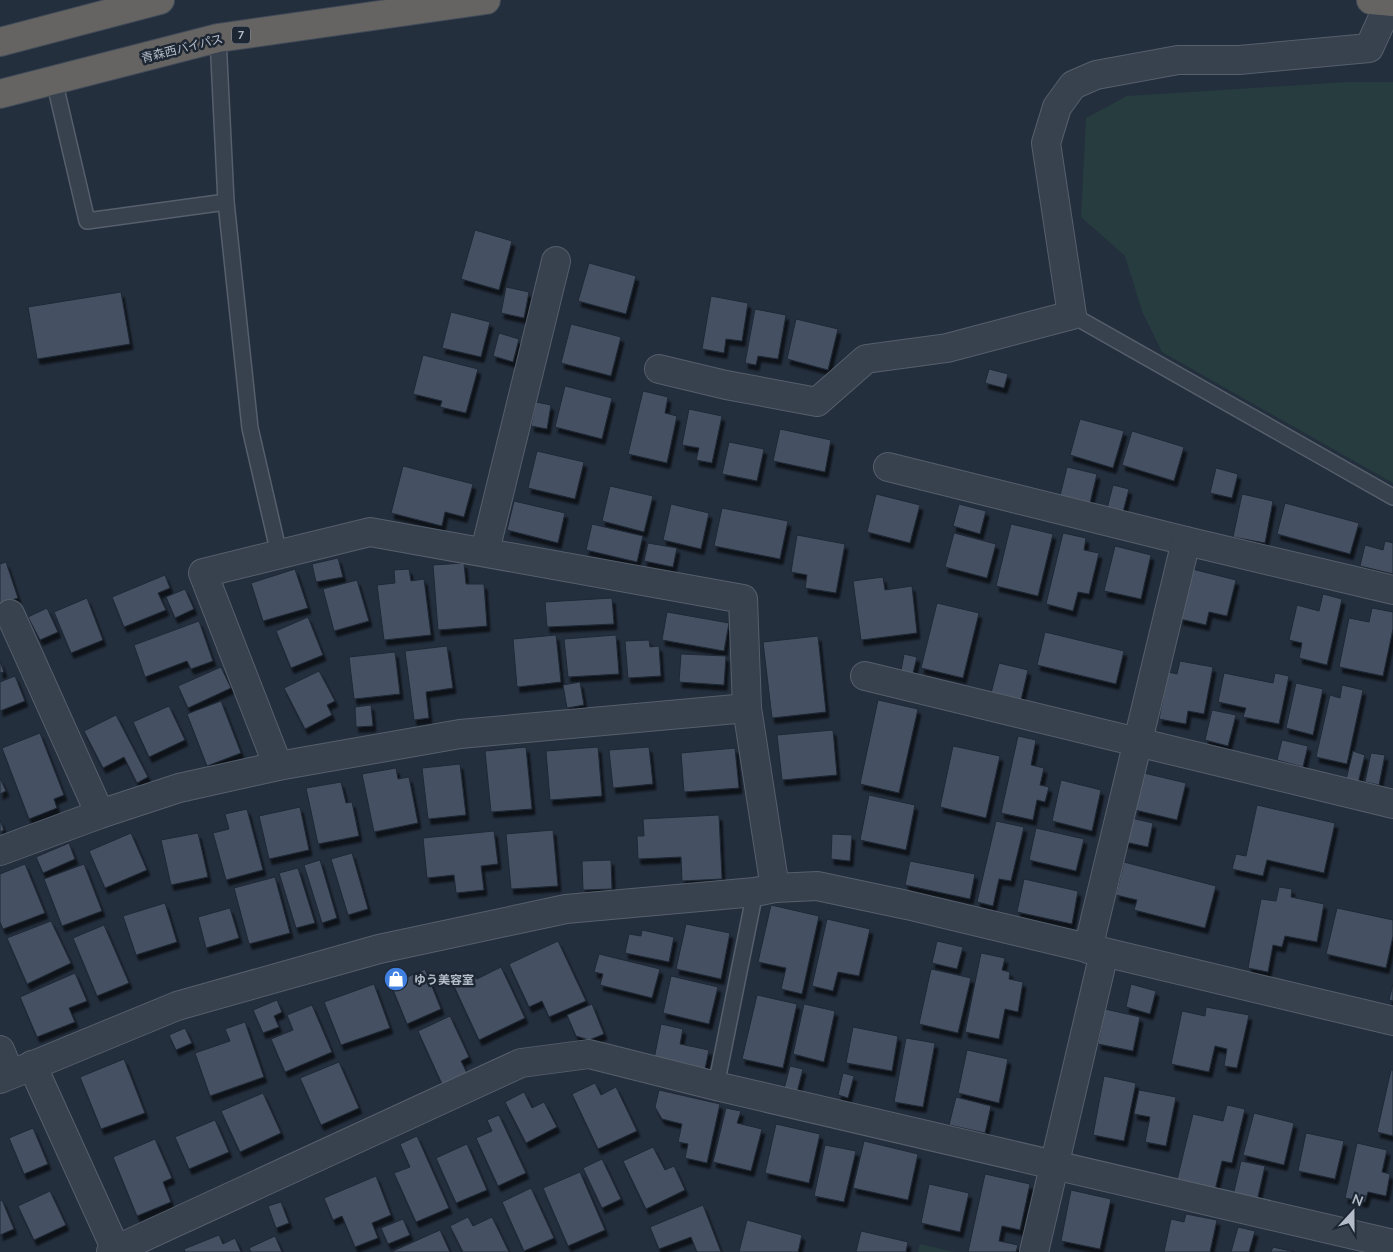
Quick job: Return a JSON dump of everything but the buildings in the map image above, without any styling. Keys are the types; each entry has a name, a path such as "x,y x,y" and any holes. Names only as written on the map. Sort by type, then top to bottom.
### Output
{"highway":[{"path":"0,42 160,0"},
{"name":"青森西バイパス","path":"0,94 218,38 486,0"}],"street":[{"path":"659,369 817,402 866,359 947,348 1072,315 1046,143 1057,107 1073,85 1096,75 1178,60 1239,60 1369,48 1385,1"},
{"path":"485,551 556,261"},
{"path":"888,467 1393,590"},
{"path":"278,766 202,574 370,532 485,551 743,599 747,708 765,890"},
{"path":"1034,1252 1055,1166 1137,742 1186,541"},
{"path":"10,614 100,814"},
{"path":"865,676 1393,804"},
{"path":"0,850 179,788 278,766 460,734 747,708"},
{"path":"1393,1021 907,905 817,886 566,909 379,949 176,1006 11,1067 113,1251 521,1063 589,1054 716,1086 1393,1244"}],"lane":[{"path":"218,38 226,202 250,428 279,554"},
{"path":"54,80 87,221 226,202"},
{"path":"1072,315 1393,497"},
{"path":"716,1086 765,890"}],"green space":[{"path":"1347,82 1393,82 1393,483 1162,352 1142,311 1125,256 1081,217 1086,118 1127,96"},
{"path":"920,1244 954,1252 918,1252"}],"place":[{"name":"ゆう美容室","path":"396,979"}]}
